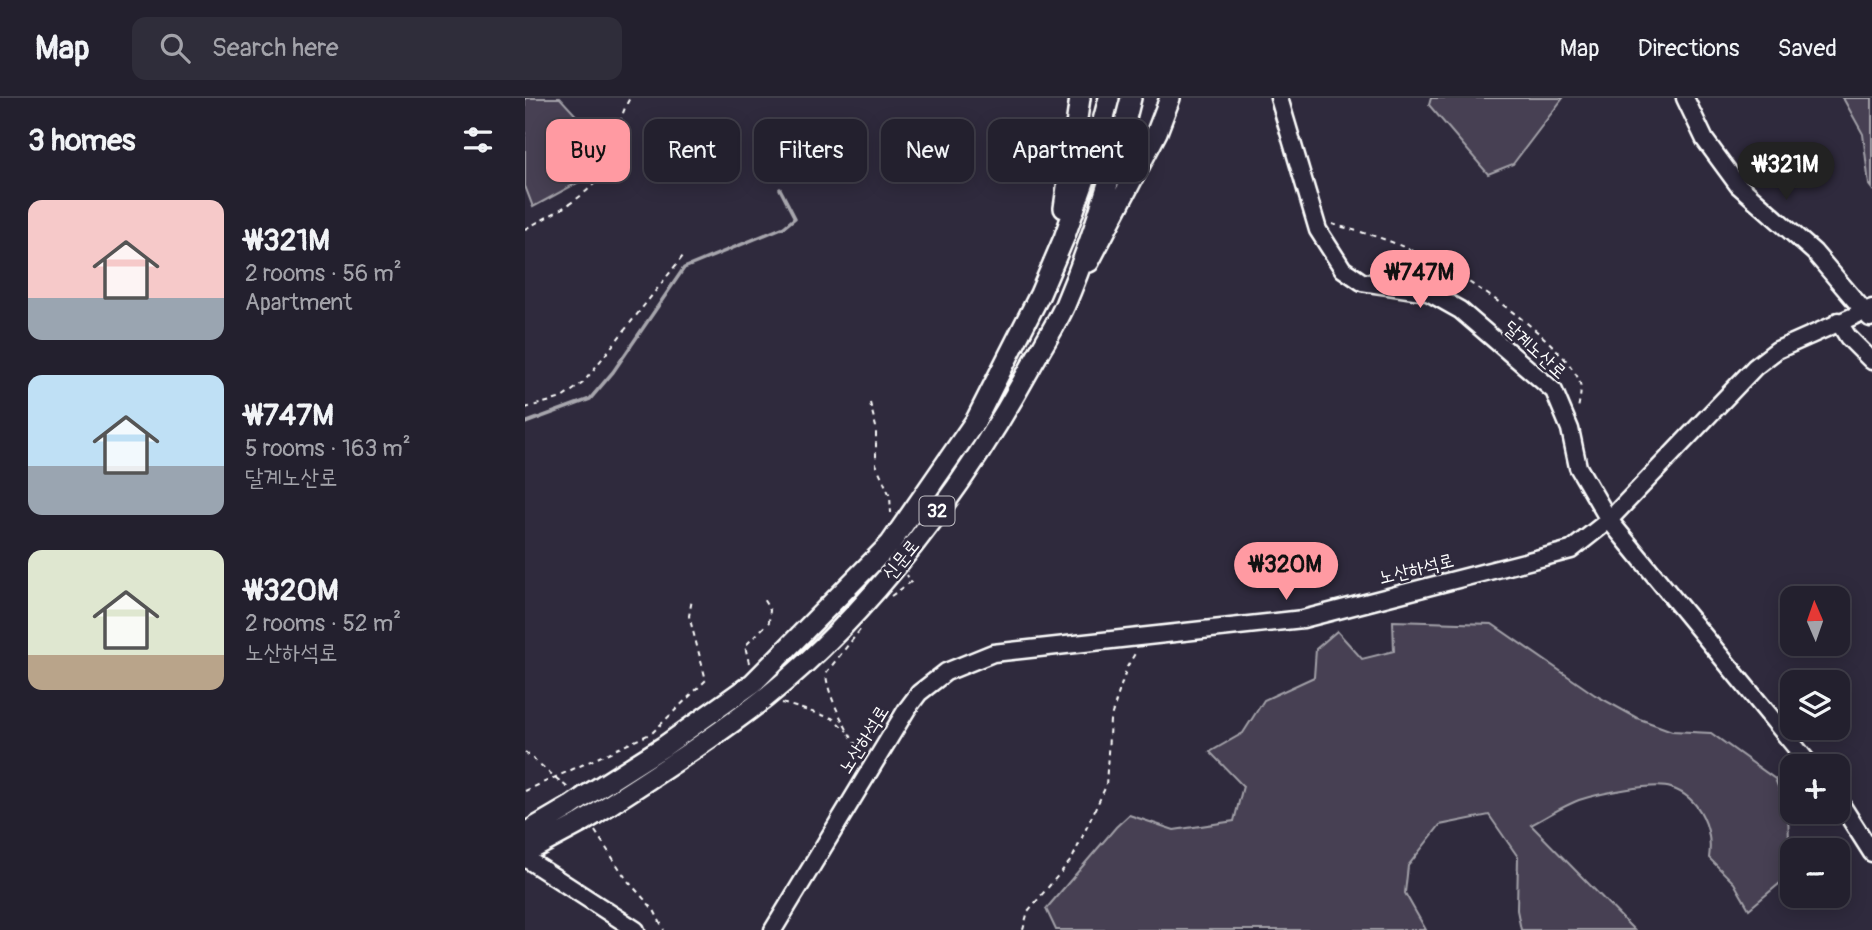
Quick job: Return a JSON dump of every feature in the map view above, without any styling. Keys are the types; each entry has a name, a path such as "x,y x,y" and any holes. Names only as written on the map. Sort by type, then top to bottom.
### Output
{"main road":[{"path":"1049,271 1070,183 1080,98"},
{"name":"신문로","path":"527,848 577,800 663,747 753,682 890,544 976,419 1049,271 1095,151 1109,98"},
{"name":"신문로","path":"527,848 590,822 766,697 859,609 902,559 994,433 1065,306 1116,160 1131,98"},
{"path":"1065,306 1104,237 1157,132 1170,98"}],"street":[{"name":"달계노산로","path":"1279,98 1318,230 1343,269 1361,282 1427,292 1460,310 1554,391 1570,429 1578,467 1609,520 1801,754"},
{"path":"1685,98 1705,141 1738,185 1829,267 1869,313"},
{"name":"노산하석로","path":"773,930 870,766 919,694 946,672 972,659 993,653 1303,619 1571,550 1609,520 1755,367 1777,351 1839,321 1869,313"},
{"path":"1839,321 1849,337 1872,361"},
{"path":"1850,818 1872,853"},
{"path":"527,848 636,930"}],"path":[{"path":"525,229 570,202 608,165 617,127 630,98"},
{"path":"1314,216 1394,243 1457,274 1542,337 1577,377 1582,391 1570,429"},
{"path":"525,408 562,398 583,383 683,256"},
{"path":"870,404 876,427 876,464 890,496 892,518"},
{"path":"890,596 911,582 907,574"},
{"path":"525,791 652,733 706,680 689,616 692,599"},
{"path":"751,668 745,646 769,622 770,610 763,599"},
{"path":"862,627 826,673 826,686 847,731 870,766"},
{"path":"1023,930 1028,911 1072,859 1106,786 1109,720 1127,667 1145,635"},
{"path":"780,701 788,706 832,718 847,731"},
{"path":"525,752 558,777 577,800"},
{"path":"590,822 627,880 655,910 664,930"}],"shaded area":[{"path":"525,98 560,98 579,119 546,119 546,182 579,182 533,207 525,186"},
{"path":"1431,98 1563,98 1513,164 1488,174 1429,105"},
{"path":"1843,98 1872,98 1872,189 1869,185 1863,134"},
{"path":"1393,621 1492,624 1595,695 1637,718 1672,731 1711,733 1775,779 1780,791 1780,824 1788,824 1789,838 1780,838 1780,883 1749,909 1734,883 1709,858 1707,826 1697,807 1690,799 1671,788 1652,787 1579,800 1531,825 1634,930 1521,930 1517,910 1518,857 1489,815 1440,825 1408,866 1405,893 1426,930 1056,930 1046,909 1129,815 1174,830 1234,821 1243,786 1210,752 1243,733 1264,700 1314,677 1316,649 1337,631 1362,659 1394,651"}],"waterway":[{"path":"525,423 590,399 613,372 684,268 784,227 795,218 780,189"}]}
